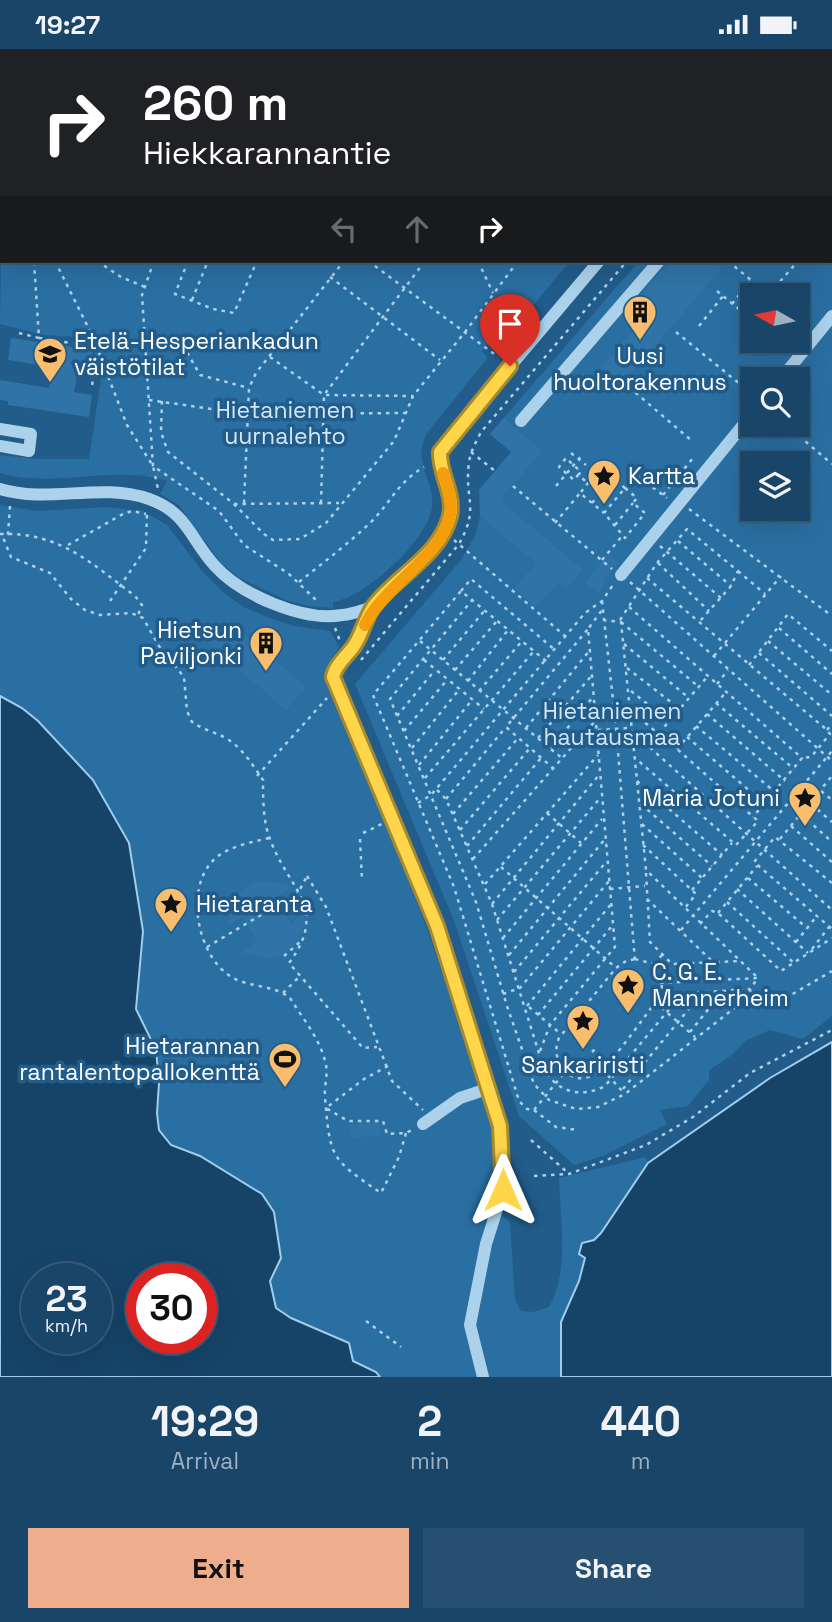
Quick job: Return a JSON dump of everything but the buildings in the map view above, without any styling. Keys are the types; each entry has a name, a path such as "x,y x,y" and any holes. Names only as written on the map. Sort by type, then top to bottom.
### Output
{"street":[{"path":"483,1377 470,1325 486,1244 503,1190 500,1126 437,926 337,691 334,671 356,643 373,607 413,569 443,531 450,515 451,499 440,458 443,446 597,263"},
{"path":"521,421 657,263"},
{"path":"791,367 832,316"},
{"path":"0,429 31,434 29,451 0,446"},
{"path":"621,575 740,429"},
{"path":"6,491 38,496 100,490 155,494 188,525 216,568 259,597 298,611 336,616 373,607"},
{"path":"428,1120 460,1098 487,1089"}],"path":[{"path":"34,263 39,338"},
{"path":"56,263 97,348 127,425 153,466 219,511 244,545 298,582 316,601 324,602"},
{"path":"100,263 121,277 145,287"},
{"path":"110,601 146,548 146,514 155,494 142,295 153,263"},
{"path":"187,263 174,294 213,309 234,313 256,263"},
{"path":"191,301 207,263"},
{"path":"244,503 249,388 256,373 342,263"},
{"path":"371,263 497,356"},
{"path":"321,503 324,395 424,263"},
{"path":"479,263 493,293"},
{"path":"162,401 162,432 168,452 234,504 273,540 300,539 326,523 394,441 413,396 466,332 516,263"},
{"path":"503,406 624,263"},
{"path":"730,263 755,283"},
{"path":"779,283 796,263"},
{"path":"330,277 440,361"},
{"path":"732,304 751,280"},
{"path":"717,291 740,310"},
{"path":"699,326 723,296"},
{"path":"676,332 740,384"},
{"path":"19,333 97,348"},
{"path":"183,345 200,375 249,388"},
{"path":"92,386 97,348"},
{"path":"270,357 324,395 413,396"},
{"path":"629,387 692,441"},
{"path":"149,400 247,414 407,413"},
{"path":"800,437 832,464"},
{"path":"471,452 495,471"},
{"path":"571,453 586,465"},
{"path":"556,486 583,454"},
{"path":"663,495 694,458"},
{"path":"566,459 582,471 574,480 567,474 559,467 566,459"},
{"path":"298,582 342,550 374,519 402,482 424,467"},
{"path":"555,523 600,468 637,498 614,526"},
{"path":"578,475 588,483"},
{"path":"639,477 781,576 832,616"},
{"path":"592,503 613,478"},
{"path":"513,486 555,523 641,590 832,761"},
{"path":"604,513 625,488"},
{"path":"6,491 8,534 4,540 11,557 50,573 71,599 85,610 100,615 138,615 148,623 159,646 184,677 187,711 192,723 227,739 237,747 263,780 269,838 308,914 302,939 289,963"},
{"path":"580,493 604,513 625,538 645,513 633,503"},
{"path":"234,504 341,503"},
{"path":"67,546 112,518 132,511 146,514"},
{"path":"740,961 672,964 650,941 632,712 621,621 657,563 687,529 765,594"},
{"path":"443,531 565,636"},
{"path":"0,534 67,546 135,596 142,605 138,615"},
{"path":"602,560 623,535"},
{"path":"650,537 721,599"},
{"path":"677,541 731,586"},
{"path":"657,563 709,611"},
{"path":"700,621 731,586 738,571"},
{"path":"418,803 431,795 585,613 602,601 621,575"},
{"path":"714,656 781,576"},
{"path":"647,578 830,734 811,757 802,758 753,817"},
{"path":"555,650 471,579 373,695 454,887 519,1101 556,1127 578,1130"},
{"path":"461,591 546,661"},
{"path":"473,599 390,699 476,902 503,994 534,1084 544,1096 558,1105 586,1109 607,1104 625,1094 751,995"},
{"path":"602,601 616,727 635,960"},
{"path":"629,607 802,758"},
{"path":"443,660 485,610"},
{"path":"446,799 603,610"},
{"path":"749,665 788,614 832,651"},
{"path":"603,620 621,621 699,687"},
{"path":"455,670 497,621"},
{"path":"779,628 832,674"},
{"path":"540,1054 541,1043 550,1025 615,947 588,629"},
{"path":"468,681 508,630"},
{"path":"420,641 491,702 563,758"},
{"path":"479,691 522,641"},
{"path":"768,641 832,695"},
{"path":"624,644 689,698"},
{"path":"526,728 590,650"},
{"path":"425,778 534,651"},
{"path":"759,653 832,716"},
{"path":"423,659 484,709"},
{"path":"627,667 680,709"},
{"path":"717,684 729,669"},
{"path":"397,716 435,670"},
{"path":"538,738 593,674"},
{"path":"659,733 708,676"},
{"path":"404,731 447,680"},
{"path":"629,689 669,721"},
{"path":"412,748 459,690"},
{"path":"258,775 324,699 337,691"},
{"path":"677,749 727,691"},
{"path":"551,748 594,696"},
{"path":"419,765 471,700"},
{"path":"716,703 794,769"},
{"path":"632,712 758,821 736,845 732,843 635,758"},
{"path":"706,714 785,781"},
{"path":"473,859 597,720"},
{"path":"827,730 832,724"},
{"path":"696,726 775,792"},
{"path":"506,727 554,769"},
{"path":"598,730 628,728 832,910"},
{"path":"687,737 765,804"},
{"path":"453,814 518,738"},
{"path":"460,830 530,748"},
{"path":"681,930 832,751"},
{"path":"484,885 598,755"},
{"path":"467,845 541,758"},
{"path":"492,904 599,775"},
{"path":"780,839 831,779"},
{"path":"637,781 722,855"},
{"path":"436,789 446,799 492,904 547,1075 555,1084 569,1091 588,1094 605,1086 682,994"},
{"path":"821,790 832,800"},
{"path":"497,920 602,796"},
{"path":"639,802 712,866"},
{"path":"810,803 832,822"},
{"path":"547,813 581,843"},
{"path":"801,814 832,842"},
{"path":"503,937 603,818"},
{"path":"363,833 392,819"},
{"path":"641,823 702,878"},
{"path":"791,826 832,862"},
{"path":"808,954 831,928 754,862 763,848 775,837 832,883"},
{"path":"269,838 224,853 209,866 199,893 198,908 207,947 218,966 228,975 250,985 283,993 290,998 321,1046 327,1068 324,1080 332,1153 343,1168 381,1193 399,1157 406,1133"},
{"path":"509,955 605,838"},
{"path":"360,839 362,880"},
{"path":"692,890 732,843"},
{"path":"643,845 696,894 685,908"},
{"path":"514,972 607,860"},
{"path":"718,913 757,866"},
{"path":"501,867 617,968"},
{"path":"646,870 758,978"},
{"path":"207,947 298,893 307,876 326,907 392,1081 428,1120 406,1133 387,1134 383,1121 348,1121 326,1108"},
{"path":"748,878 807,928"},
{"path":"503,994 520,988 609,881"},
{"path":"610,889 647,886"},
{"path":"737,889 808,954"},
{"path":"647,898 713,962"},
{"path":"727,902 794,963"},
{"path":"526,1005 612,903"},
{"path":"700,924 712,911 718,913 781,971 832,938"},
{"path":"796,941 817,916"},
{"path":"538,1015 613,925"},
{"path":"302,939 284,955 289,963 363,1048 377,1047"},
{"path":"654,964 662,955"},
{"path":"626,961 654,964 661,983 661,995 601,1069 581,1078 564,1072 555,1056 556,1044 561,1034 626,961"},
{"path":"758,978 750,989 751,995 767,1009 832,971"},
{"path":"283,993 300,976"},
{"path":"661,983 758,978"},
{"path":"661,995 750,989"},
{"path":"690,1033 723,991"},
{"path":"623,1089 702,993"},
{"path":"655,1002 696,1038"},
{"path":"526,1005 561,1034"},
{"path":"534,1176 569,1174 646,1145 693,1117 751,1073 832,1030"},
{"path":"579,1041 584,1037"},
{"path":"592,1052 597,1047"},
{"path":"534,1110 573,1062"},
{"path":"326,1108 364,1079 388,1066"},
{"path":"601,1069 625,1094"},
{"path":"531,1140 569,1174"},
{"path":"366,1321 401,1347"}],"green space":[{"name":"Hietaniemen uurnalehto","path":"1,263 568,263 503,342 493,348 488,344 482,351 487,357 486,360 427,433 421,454 432,507 420,535 378,579 362,590 333,602 333,608 308,606 286,600 238,577 220,562 179,505 160,494 167,481 146,476 104,475 42,479 0,473 0,455 39,459 89,459 102,372 87,338 44,335 0,324"},
{"name":"Hietaniemen hautausmaa","path":"637,263 832,263 832,1016 803,1039 770,1030 745,1041 732,1055 709,1070 709,1080 688,1106 660,1110 667,1124 603,1156 574,1165 519,1116 454,921 355,684 461,560 475,536 480,516 511,452 490,434"},
{"name":"Hietaranta","path":"0,505 37,511 105,507 143,511 167,525 203,572 224,593 244,607 294,626 330,631 339,647 327,667 326,685 388,829 428,931 493,1126 497,1167 489,1206 510,1222 515,1300 521,1311 533,1312 549,1307 556,1293 562,1261 559,1178 646,1157 648,1163 638,1186 639,1211 594,1240 582,1243 608,1377 380,1377 376,1372 353,1361 349,1343 291,1318 276,1308 270,1281 281,1258 262,1194 200,1156 171,1145 159,1130 156,1050 136,1009 143,931 129,843 93,780 38,721 0,696"}],"shaded area":[{"path":"0,696 38,721 93,780 129,843 143,931 136,1009 156,1050 159,1130 171,1145 200,1156 262,1194 274,1212 281,1258 270,1281 276,1308 291,1318 349,1343 353,1361 376,1372 380,1377 0,1377"},
{"path":"832,1042 832,1377 561,1377 561,1322 579,1281 585,1258 579,1254 582,1243 594,1240 601,1233 648,1163 770,1078"}],"slow traffic":[{"path":"365,625 373,607 413,569 443,531 450,515 451,499 443,473"}],"place":[{"name":"Uusi huoltorakennus","path":"640,342"},
{"name":"Etelä-Hesperiankadun väistötilat","path":"50,384"},
{"name":"Kartta","path":"604,506"},
{"name":"Hietsun Paviljonki","path":"266,673"},
{"name":"Maria Jotuni","path":"805,828"},
{"name":"Hietaranta","path":"171,934"},
{"name":"C. G. E. Mannerheim","path":"628,1015"},
{"name":"Sankariristi","path":"583,1051"},
{"name":"Hietarannan rantalentopallokenttä","path":"285,1089"}],"route":[{"path":"503,1190 500,1126 437,926 333,677 334,671 356,643 373,607 413,569 443,531 450,515 451,499 440,452 510,366"}]}
